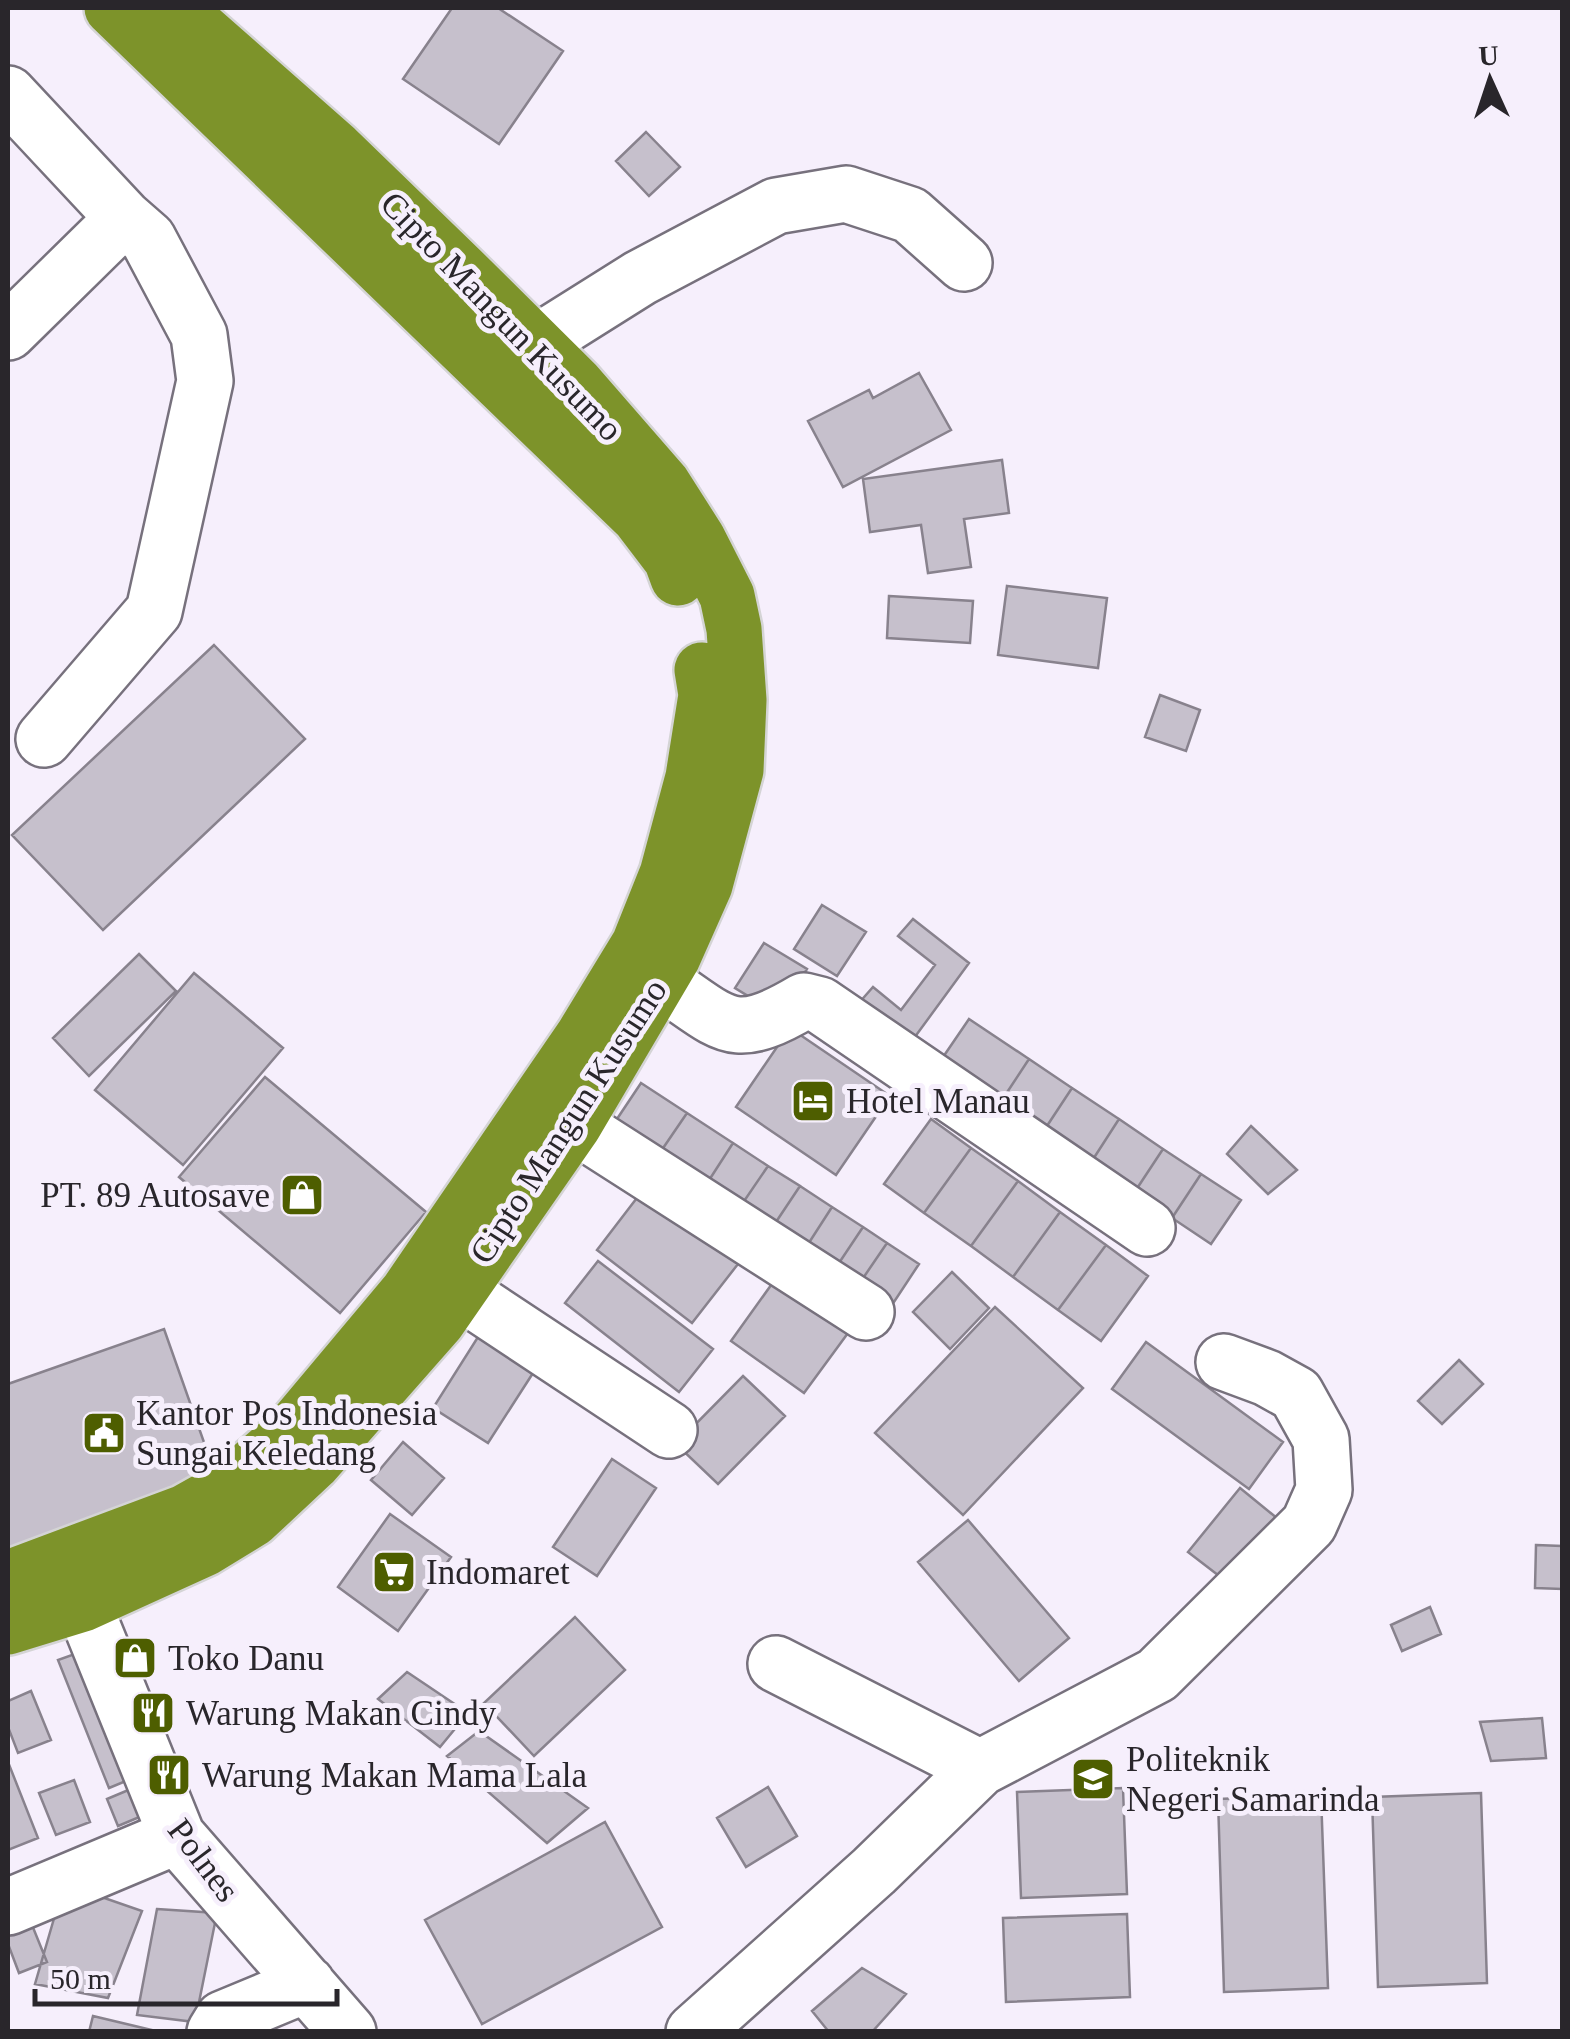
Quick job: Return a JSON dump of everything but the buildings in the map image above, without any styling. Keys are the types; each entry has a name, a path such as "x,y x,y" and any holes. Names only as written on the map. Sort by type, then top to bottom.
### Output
{"highway":[{"name":"Cipto Mangun Kusumo","path":"8,1578 185,1512 226,1489 288,1435 407,1293 583,1036 638,944 668,874 693,777 706,695 694,617 671,559 639,517 112,8"},
{"name":"Cipto Mangun Kusumo","path":"8,1627 83,1604 204,1549 254,1519 313,1462 438,1320 574,1125 660,980 705,885 736,770 739,700 734,629 727,596 698,539 663,484 576,384 336,149 176,8"}],"street":[{"path":"8,94 148,239 199,336 205,382 154,611 44,740"},
{"path":"535,344 640,278 776,206 846,194 910,215 964,262"},
{"path":"8,332 124,218"},
{"path":"660,980 730,1026 756,1026 804,1002 820,1005 1147,1228"},
{"path":"574,1125 866,1312"},
{"path":"459,1290 670,1430"},
{"path":"694,2032 874,1871 980,1768 1157,1675 1308,1524 1324,1490 1321,1438 1296,1394 1224,1362"},
{"name":"Polnes","path":"83,1604 178,1836 348,2032"},
{"path":"776,1664 980,1768"},
{"path":"8,1907 178,1836"},
{"path":"215,2032 223,2019 307,1984"}],"place":[{"name":"Hotel Manau","path":"813,1101"},
{"name":"PT. 89 Autosave","path":"302,1195"},
{"name":"Kantor Pos Indonesia Sungai Keledang","path":"104,1433"},
{"name":"Indomaret","path":"394,1572"},
{"name":"Toko Danu","path":"135,1658"},
{"name":"Warung Makan Cindy","path":"153,1713"},
{"name":"Warung Makan Mama Lala","path":"169,1775"},
{"name":"Politeknik Negeri Samarinda","path":"1093,1779"}]}
